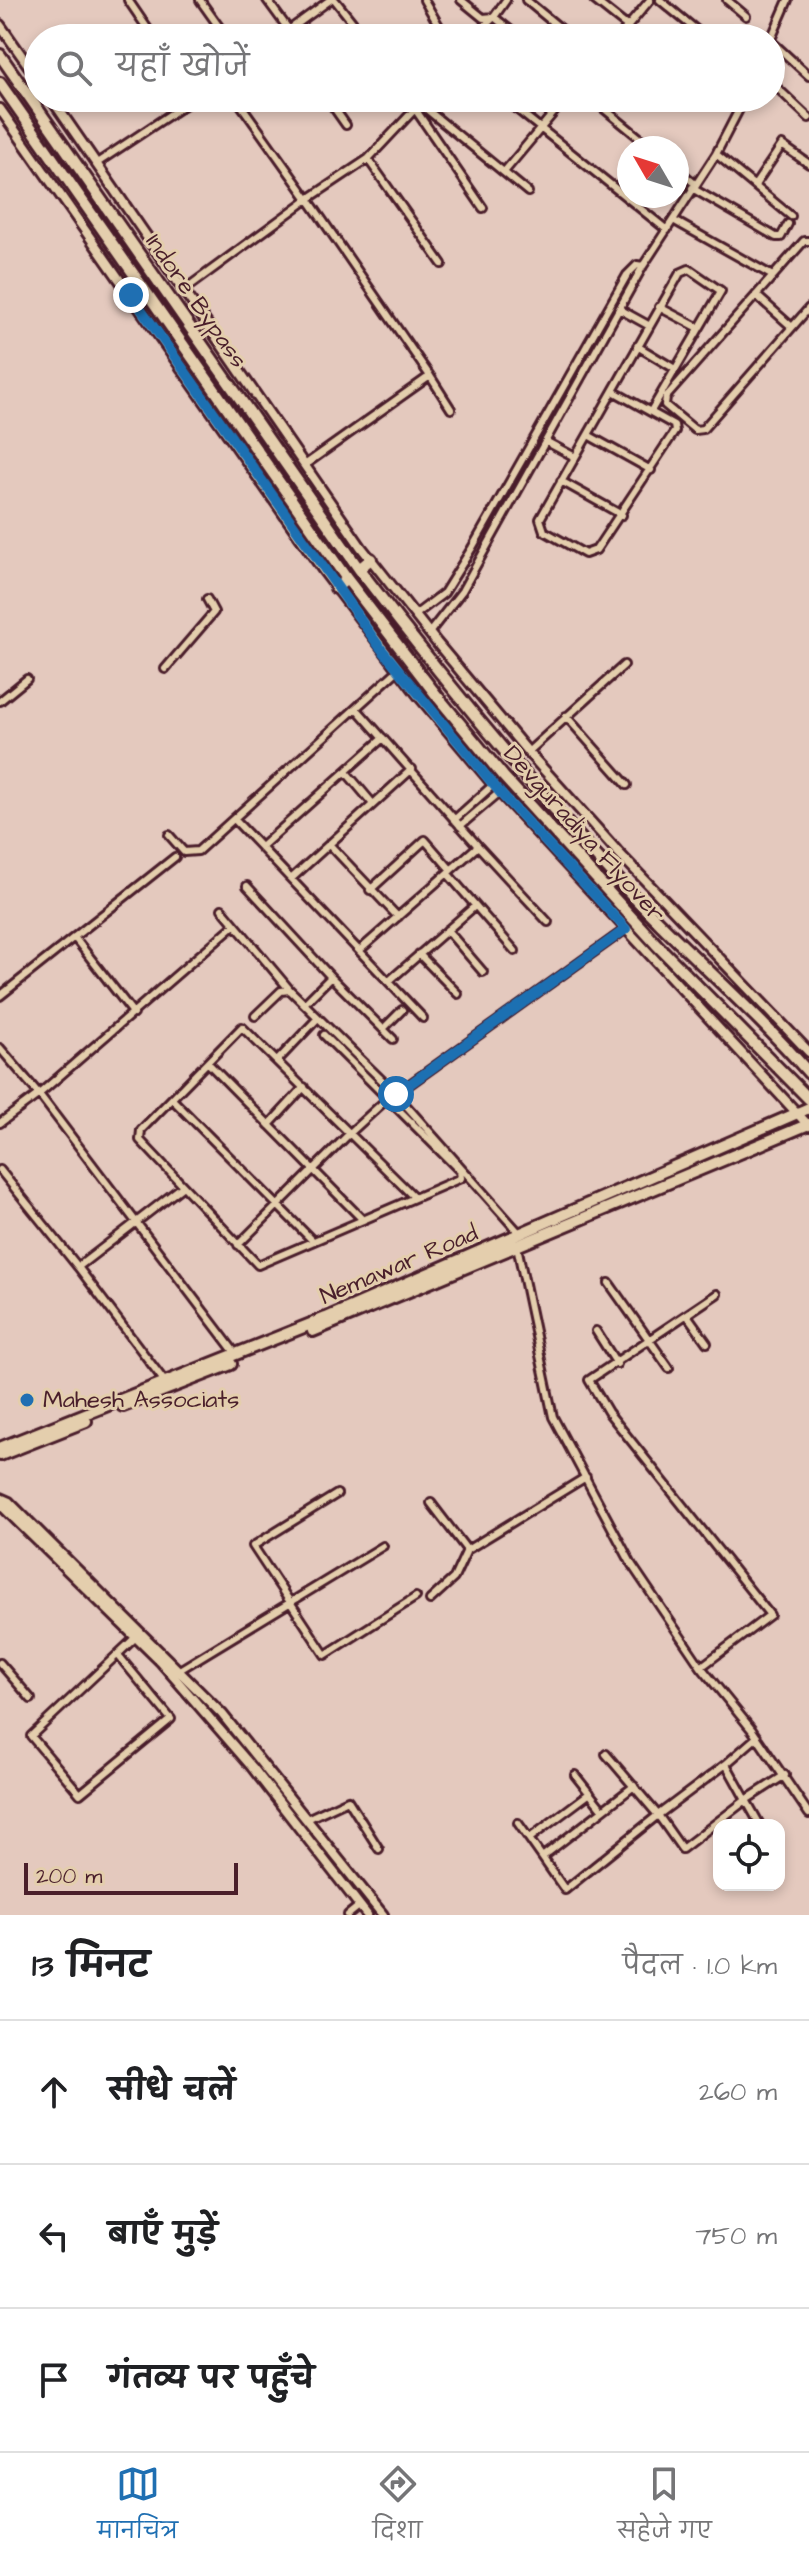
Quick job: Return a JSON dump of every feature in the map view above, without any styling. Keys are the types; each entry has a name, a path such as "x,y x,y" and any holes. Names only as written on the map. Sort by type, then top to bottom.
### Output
{"highway":[{"name":"Indore Bypass","path":"0,55 24,89"},
{"name":"Indore Bypass","path":"0,83 347,579"},
{"name":"Indore Bypass","path":"40,112 359,569"},
{"path":"359,569 371,559"},
{"name":"Devguradiya Flyover","path":"359,569 484,727 634,897 809,1073"},
{"path":"336,588 347,579"},
{"name":"Devguradiya Flyover","path":"347,579 394,642 513,787 656,944 809,1099"},
{"name":"Nemawar Road","path":"0,1455 517,1239 809,1108"},
{"name":"Nemawar Road","path":"0,1448 809,1125"}],"street":[{"path":"128,0 144,24"},
{"path":"200,0 217,24"},
{"path":"267,0 279,24"},
{"path":"299,24 332,0 353,24"},
{"path":"424,0 438,24"},
{"path":"461,0 483,18 494,17 503,24"},
{"path":"487,24 506,0"},
{"path":"526,0 555,24"},
{"path":"594,0 624,24"},
{"path":"630,24 650,0"},
{"path":"660,0 689,24"},
{"path":"727,0 746,16"},
{"path":"778,24 788,0"},
{"path":"0,25 24,59"},
{"path":"785,53 809,76"},
{"path":"785,95 809,118"},
{"path":"0,109 336,588 398,670 496,788 809,1125"},
{"path":"61,112 371,559 429,633 528,752 809,1052"},
{"path":"97,163 174,112"},
{"path":"246,112 451,409"},
{"path":"337,112 346,125"},
{"path":"184,290 368,159 412,112"},
{"path":"417,112 483,208"},
{"path":"430,112 528,192"},
{"path":"520,112 667,230"},
{"path":"504,172 554,112"},
{"path":"608,112 637,136"},
{"path":"429,633 449,607 547,442 643,266 716,154 738,112"},
{"path":"755,185 782,145 809,164"},
{"path":"689,182 776,237 781,237 790,220 755,185 716,154"},
{"path":"368,159 442,264"},
{"path":"673,220 771,275"},
{"path":"809,241 804,241 771,275 666,397 666,407 695,430 703,429 809,308"},
{"path":"415,615 437,599 503,496 627,275 637,265 643,266"},
{"path":"613,391 675,428 622,515 596,550 585,554 544,531 539,523 648,325 680,273 689,269 721,288 651,411"},
{"path":"756,295 792,327"},
{"path":"659,307 699,328"},
{"path":"619,309 648,325"},
{"path":"637,346 675,369"},
{"path":"306,464 430,376"},
{"path":"588,435 651,470"},
{"path":"547,442 575,457"},
{"path":"561,481 622,515"},
{"path":"165,669 214,612 207,599"},
{"path":"437,599 449,607"},
{"path":"528,752 624,665"},
{"path":"169,835 184,852 191,854 234,819 398,670"},
{"path":"0,701 27,679"},
{"path":"356,708 548,922"},
{"path":"566,716 627,785"},
{"path":"261,847 383,738"},
{"path":"292,878 412,769"},
{"path":"346,772 373,804"},
{"path":"454,820 496,788"},
{"path":"460,826 496,788"},
{"path":"234,819 423,1018"},
{"path":"370,890 425,840 475,906 515,951"},
{"path":"329,844 398,917"},
{"path":"360,950 478,846"},
{"path":"0,996 175,857"},
{"path":"247,886 393,1039"},
{"path":"389,981 475,906"},
{"path":"222,909 290,990 396,1094 517,1239 553,1417 632,1565 701,1667 785,1775 809,1814"},
{"path":"0,1123 134,1014 233,926"},
{"path":"238,1245 387,1099 626,929"},
{"path":"447,930 483,972"},
{"path":"74,937 134,1014"},
{"path":"419,954 458,994"},
{"path":"304,1004 331,977"},
{"path":"255,1016 281,991 290,990"},
{"path":"383,1029 402,1010"},
{"path":"277,1061 318,1018"},
{"path":"324,1035 462,1174 461,1178 258,1265 139,1137 242,1027 414,1197"},
{"path":"0,1048 39,1094 236,1354"},
{"path":"208,1063 363,1220"},
{"path":"269,1125 304,1087"},
{"path":"173,1100 312,1240"},
{"path":"0,1170 165,1382"},
{"path":"78,1267 183,1186"},
{"path":"609,1283 669,1368"},
{"path":"701,1667 770,1615 608,1412 589,1380 717,1294"},
{"path":"687,1315 707,1343"},
{"path":"596,1331 617,1364"},
{"path":"430,1600 454,1578 467,1550 586,1477"},
{"path":"337,1494 253,1546 287,1603 325,1655 416,1597"},
{"path":"1,1499 9,1502 139,1634 242,1755 367,1915"},
{"path":"431,1503 467,1550"},
{"path":"181,1669 383,1546"},
{"path":"118,1655 171,1719 80,1794 31,1736 139,1634"},
{"path":"139,1634 181,1669 222,1714 383,1915"},
{"path":"0,1663 31,1699"},
{"path":"518,1823 565,1890 757,1737"},
{"path":"606,1754 658,1815 682,1849 746,1800 785,1775"},
{"path":"726,1764 757,1819"},
{"path":"575,1775 602,1809"},
{"path":"542,1857 634,1786"},
{"path":"530,1838 590,1793"},
{"path":"307,1819 348,1800 379,1849"},
{"path":"334,1874 344,1866"},
{"path":"348,1915 359,1906"}],"place":[{"name":"Mahesh Associats","path":"27,1400"}],"route":[{"path":"131,295 379,646 502,795 626,929 531,994 396,1094"}]}
